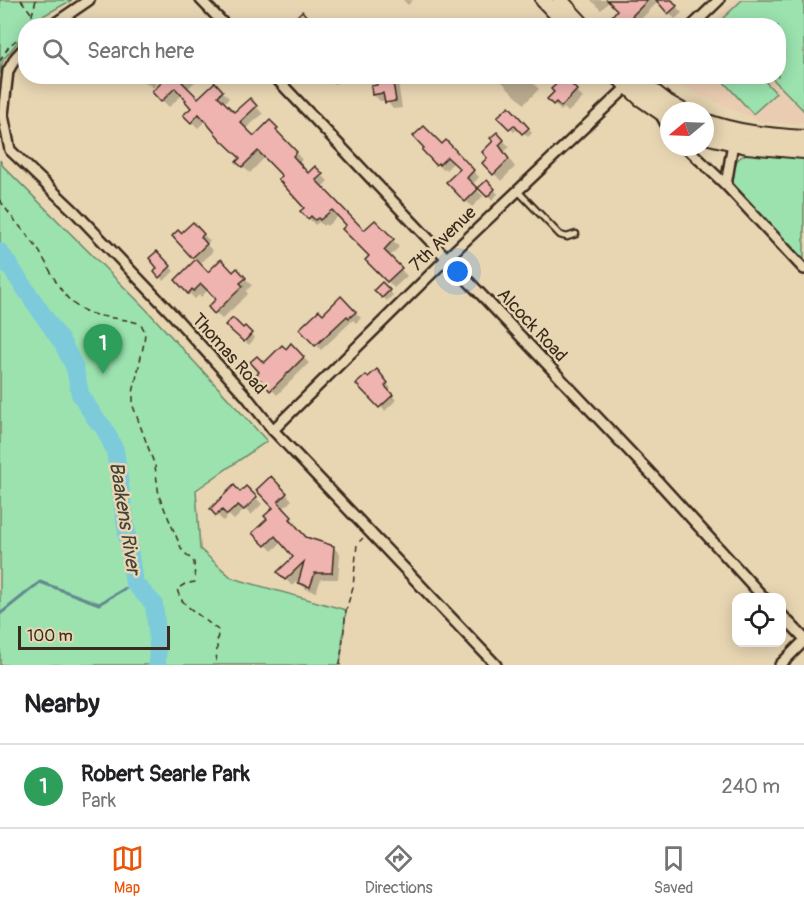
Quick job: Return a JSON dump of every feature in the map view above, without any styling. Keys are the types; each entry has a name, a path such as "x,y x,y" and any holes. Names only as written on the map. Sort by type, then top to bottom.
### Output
{"main road":[{"path":"543,0 560,18"},
{"path":"560,0 577,18"},
{"path":"635,84 660,112"},
{"path":"639,84 667,102"},
{"path":"714,126 734,137 804,151"},
{"path":"714,136 764,135 804,138"}],"street":[{"path":"63,18 89,0"},
{"path":"201,0 218,18"},
{"path":"700,18 718,0"},
{"name":"Thomas Road","path":"18,55 8,71 3,115 10,150 75,212 174,316 246,396 273,430 496,665"},
{"name":"Alcock Road","path":"282,84 653,476 760,593"},
{"name":"7th Avenue","path":"273,430 626,84"},
{"path":"726,185 734,137"},
{"path":"695,156 726,185 804,269"},
{"path":"780,665 804,640 786,620"}],"lane":[{"path":"517,190 560,235 567,237 576,234"}],"path":[{"path":"21,0 32,14"},
{"path":"31,18 36,0"},
{"path":"0,61 9,46 18,39"},
{"path":"0,200 36,247 60,287 74,304 98,315 131,320 141,324 145,332 133,393 133,406 155,466 159,496 182,550 194,562 195,582 177,589 180,598 218,630 216,665"},
{"path":"340,665 346,610 353,587 357,544 369,531"}],"shaded area":[{"path":"735,0 804,0 804,124 761,122 677,84 786,84 786,18 716,18"}],"green space":[{"path":"0,0 72,0 39,18 18,18 18,42 3,60 0,74"},
{"path":"742,0 804,0 804,111 778,84 786,84 786,18 723,18"},
{"path":"726,84 768,84 776,93 753,114"},
{"path":"749,153 804,158 804,260 732,185 733,166 739,158"},
{"path":"0,160 3,166 144,307 267,441 196,490 200,549 232,578 346,610 340,665 0,665"}],"building":[{"path":"607,0 648,0 632,16 634,18 614,18 612,16 617,10"},
{"path":"656,0 672,0 677,6 668,14"},
{"path":"302,11 308,18 295,18"},
{"path":"160,84 184,84 198,98 213,84 217,84 223,91 218,96 234,112 250,98 257,106 240,122 254,136 270,120 278,128 276,130 297,152 293,156 308,173 315,166 323,174 316,180 364,230 375,220 394,239 384,250 402,268 387,282 365,260 369,256 342,229 346,225 332,210 320,220 318,218 315,220 311,216 308,219 300,211 304,208 278,179 282,176 258,151 242,167 236,162 240,158 199,114 191,123 183,115 191,108 175,88 161,102 152,92"},
{"path":"393,84 396,101 385,103 383,93 372,95 371,86"},
{"path":"556,84 571,84 577,90 561,107 556,102 553,105 547,99 554,92 551,89"},
{"path":"509,106 529,128 522,134 514,125 509,129 497,117"},
{"path":"424,126 442,144 446,140 474,170 467,178 478,189 465,202 446,182 460,169 447,157 436,165 413,136"},
{"path":"497,132 504,140 499,145 509,159 493,175 482,163 487,158 482,152 493,141 490,138"},
{"path":"487,180 495,189 487,197 478,188"},
{"path":"193,222 204,234 201,237 207,244 192,258 172,236 178,230 181,233"},
{"path":"157,251 171,266 159,278 154,272 157,268 149,258"},
{"path":"196,259 208,272 221,259 233,272 237,268 246,278 240,283 243,286 214,314 208,307 216,299 201,284 188,294 175,280"},
{"path":"382,282 390,290 382,298 374,290"},
{"path":"341,296 356,312 349,318 347,316 315,346 299,329 319,310 323,314"},
{"path":"233,318 252,333 244,342 225,325"},
{"path":"291,343 304,357 270,391 256,375 259,372 250,362 257,356 264,363 282,345 286,349"},
{"path":"377,369 388,383 385,386 393,395 379,408 356,384"},
{"path":"271,476 287,493 278,502 306,537 334,546 332,573 315,573 310,587 298,583 304,562 285,580 277,572 293,557 275,536 265,546 252,533 267,519 264,516 273,508 256,490"},
{"path":"234,485 240,492 246,486 257,497 244,510 238,505 227,515 222,510 216,516 210,509"}],"waterway":[{"name":"Baakens River","path":"0,252 63,344 75,368 80,394 104,428 115,450 134,583 154,604 158,641 157,665"},
{"path":"0,614 40,582 99,604 134,583"}],"place":[{"name":"Robert Searle Park","path":"103,374"}]}
